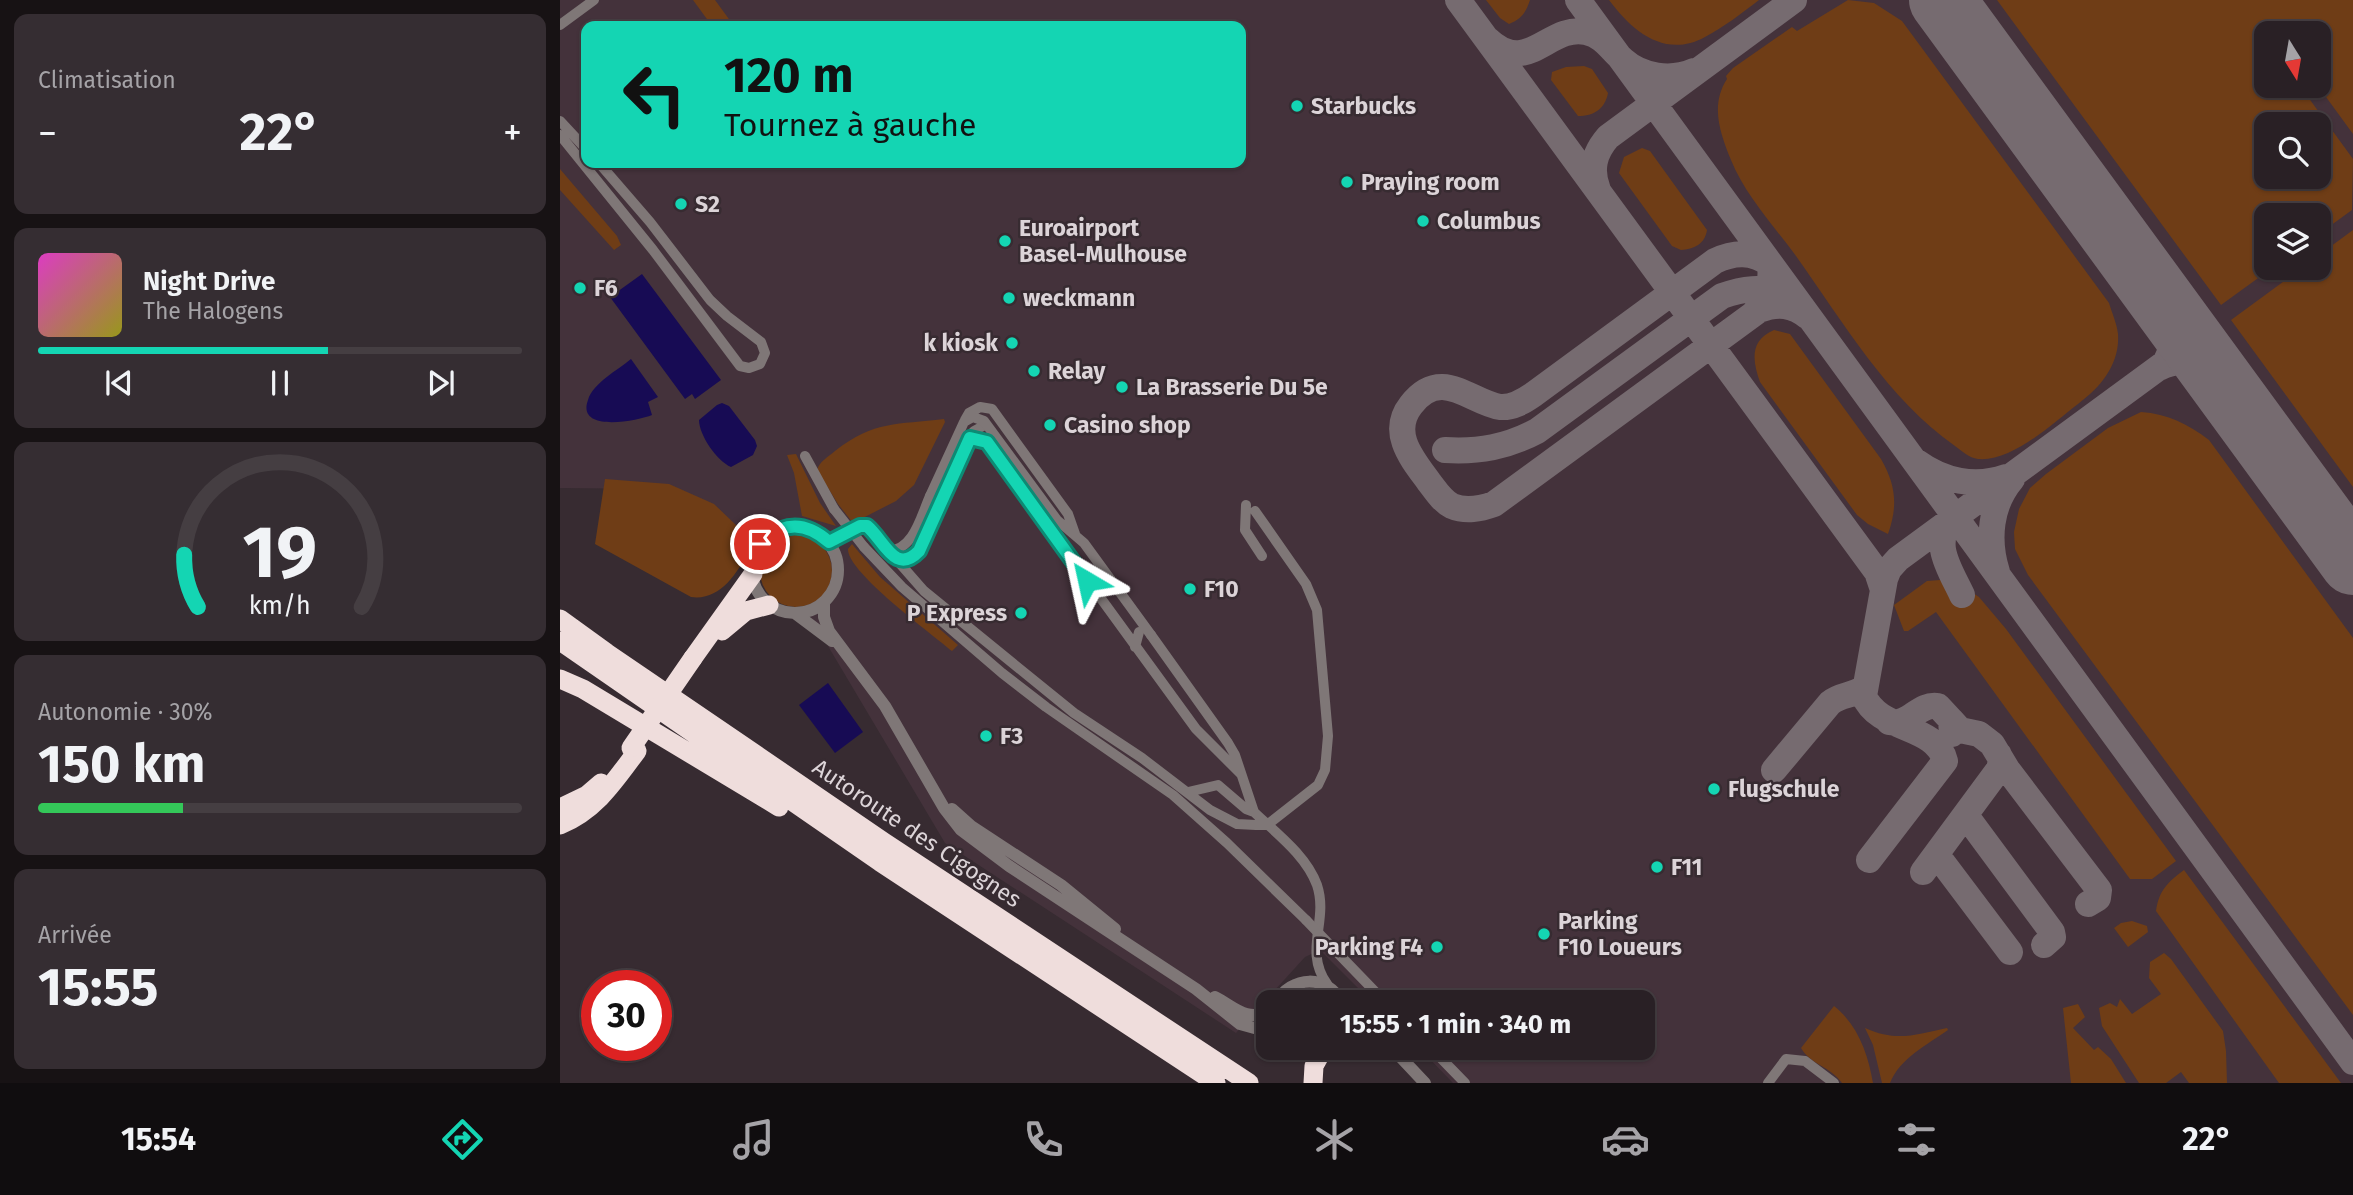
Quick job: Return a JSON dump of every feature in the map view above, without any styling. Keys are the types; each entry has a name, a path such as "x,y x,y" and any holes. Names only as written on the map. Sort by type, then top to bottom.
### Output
{"highway":[{"path":"560,825 576,818 595,804 753,574"},
{"path":"695,660 738,616 769,605"},
{"name":"Autoroute des Cigognes","path":"560,618 884,842 1250,1083"},
{"name":"Autoroute des Cigognes","path":"560,641 880,862 1216,1083"},
{"path":"560,679 583,689 827,835 880,862"},
{"path":"560,808 577,801 596,788 634,750"},
{"path":"1313,1083 1317,1060"}],"street":[{"path":"560,25 594,0"},
{"path":"560,121 581,144"},
{"path":"560,135 581,161"},
{"path":"587,168 740,366 749,368 760,364 765,353 761,342 710,300 650,222 603,168"},
{"path":"892,555 909,542 964,422 973,416 984,421 1057,520 1084,543 1151,635 1228,743 1254,811 1294,850 1317,886 1320,917 1315,945 1316,963 1318,971 1334,990"},
{"path":"892,555 905,561 919,551 970,438 974,431 983,426"},
{"path":"970,438 987,442 1196,729 1241,774"},
{"path":"805,456 834,509 864,547 902,587 1046,707 1173,795 1306,920 1373,990"},
{"path":"829,542 860,526 867,526 924,591 1074,713 1210,810 1237,824 1267,825 1318,785 1325,769 1328,736 1317,610 1306,584 1251,508 1245,530 1262,556"},
{"path":"805,527 829,542 837,562 838,574 837,584 824,603 815,609 796,614 782,612 769,605 757,591 752,565 760,544 779,530 805,527"},
{"path":"824,603 826,624 842,651 885,706 950,818 961,831 1009,866 1196,989 1240,1024 1256,1028"},
{"path":"796,614 815,626 842,651"},
{"path":"1135,647 1139,632"},
{"path":"1188,792 1218,785 1246,809 1254,811"},
{"path":"932,786 971,826 1031,865 1108,923 1135,949"},
{"path":"1009,866 1031,865"},
{"path":"1286,990 1304,981 1327,984"},
{"path":"1196,989 1248,1016 1256,1016"},
{"path":"1768,1083 1786,1059 1805,1062 1834,1083"},
{"path":"1403,1060 1425,1083"},
{"path":"1443,1060 1465,1083"}],"shaded area":[{"path":"560,0 2353,0 2353,1083 1453,1083 1431,1060 1655,1060 1655,990 1360,990 1320,950 1305,957 1275,990 1256,990 1256,1011 1236,1033 945,843 784,572 672,489 560,488"},
{"path":"693,0 715,0 730,21 708,21"},
{"path":"1486,0 1530,0 1523,15 1509,24 1500,18"},
{"path":"1609,0 1759,0 1705,37 1676,45 1663,43 1639,31"},
{"path":"1848,0 1874,3 1902,21 2109,303 2117,330 2118,345 2107,374 2094,390 2056,421 2031,440 2004,454 1978,459 1969,456 1908,406 1849,333 1752,198 1737,173 1723,140 1718,119 1719,99 1726,76 1733,68 1792,27 1797,31"},
{"path":"1997,0 2353,0 2353,134 2327,98 2331,98 2331,21 2254,21 2254,98 2309,98 2319,112 2254,112 2254,189 2331,189 2331,129 2353,159 2352,210 2331,225 2331,203 2254,203 2255,280 2221,305"},
{"path":"1584,66 1592,69 1608,93 1598,110 1589,115 1578,116 1551,80 1552,72 1566,67"},
{"path":"1642,148 1650,151 1707,230 1698,245 1681,250 1672,246 1619,173 1624,157"},
{"path":"560,169 617,236 621,245 614,250 560,190"},
{"path":"2353,230 2353,487 2231,320 2286,280 2331,280 2331,246"},
{"path":"642,274 721,380 695,399 692,394 685,399 610,297"},
{"path":"1774,330 1790,334 1881,459 1890,478 1894,496 1888,534 1857,515 1760,382 1755,366 1755,352 1761,339"},
{"path":"631,359 658,397 648,402 652,415 622,422 599,421 591,417 587,410 588,400 595,388"},
{"path":"722,403 729,406 757,446 753,455 731,467 705,440 699,420"},
{"path":"2141,412 2177,421 2209,440 2353,638 2353,1015 2028,575 2015,549 2014,532 2019,509 2030,488 2108,428"},
{"path":"944,419 945,422 914,485 896,501 853,523 817,470 822,462 849,441 875,429"},
{"path":"796,454 820,503 836,526 802,516 794,473 787,455"},
{"path":"605,479 669,484 714,504 737,526 748,553 738,570 718,591 701,597 691,597 595,544"},
{"path":"796,535 816,541 826,551 832,571 826,591 816,601 796,607 776,601 766,591 760,571 766,551 776,541"},
{"path":"852,544 880,577 958,645 952,651 875,587 851,559 848,549"},
{"path":"1940,580 1967,589 1979,597 2006,629 2176,861 2152,879 2130,879 1936,612 1904,631 1894,605 1927,581"},
{"path":"828,683 863,732 835,753 799,705"},
{"path":"2184,870 2341,1083 2279,1083 2156,911 2159,897 2165,887"},
{"path":"2132,921 2147,926 2148,932 2128,947 2114,928 2121,923"},
{"path":"2164,953 2223,1031 2227,1083 2189,1083 2181,1072 2166,1083 2139,1083 2102,1026 2099,1008 2110,1003 2117,1007 2120,999 2132,1014 2161,994 2149,978 2150,962"},
{"path":"2078,1004 2085,1017 2073,1028 2094,1050 2098,1047 2111,1059 2126,1083 2071,1083 2063,1008"},
{"path":"1834,1006 1856,1031 1873,1083 1842,1083 1801,1048"},
{"path":"1865,1028 1896,1036 1947,1028 1948,1030 1907,1059 1890,1083 1882,1083 1873,1045"}],"taxiway":[{"path":"1458,0 1877,572 1883,590"},
{"path":"1578,0 2353,1062"},
{"path":"1598,190 1594,176 1595,162 1599,149 1608,137 1794,0"},
{"path":"1487,39 1501,50 1514,53 1526,52 1560,35 1586,32 1602,40 1631,66 1648,74 1676,76 1694,71"},
{"path":"1754,313 1763,303 1768,291 1770,264 1750,255 1722,258 1518,404 1500,407 1444,387 1433,388 1422,394 1405,415 1402,426 1406,446 1423,474 1448,504 1468,509 1489,506 1759,310 1785,306 1797,309 1808,317"},
{"path":"1445,450 1492,447 1537,431 1722,296 1752,289 1783,295"},
{"path":"1869,860 1945,761 1940,749 1931,740 1882,716 1871,708 1864,696 1889,569 1898,559 2165,363 2172,343 2172,326 2155,292"},
{"path":"2159,368 2171,363 2191,363 2208,372 2231,396"},
{"path":"1917,462 1938,474 1960,481 1983,482 2006,477"},
{"path":"1997,572 1992,548 1992,523 1999,500 2012,479"},
{"path":"1954,519 1943,537 1944,556 1962,595"},
{"path":"1774,770 1830,703 1865,687"},
{"path":"1889,722 1903,721 1925,708 1938,706 1951,720 1952,734"},
{"path":"1951,720 1960,730 1979,734 1992,744 2007,769 2099,890 2098,898 2088,904"},
{"path":"1923,872 1999,769 1999,755"},
{"path":"1967,813 1967,817 2052,932 2053,937 2044,945"},
{"path":"1939,850 1940,859 2010,952"}],"runway":[{"path":"1942,0 2353,562"}],"place":[{"name":"Starbucks","path":"1297,106"},
{"name":"Praying room","path":"1347,182"},
{"name":"S2","path":"681,204"},
{"name":"Columbus","path":"1423,221"},
{"name":"Euroairport Basel-Mulhouse","path":"1005,241"},
{"name":"F6","path":"580,288"},
{"name":"weckmann","path":"1009,298"},
{"name":"k kiosk","path":"1012,343"},
{"name":"Relay","path":"1034,371"},
{"name":"La Brasserie Du 5e","path":"1122,387"},
{"name":"Casino shop","path":"1050,425"},
{"name":"F10","path":"1190,589"},
{"name":"P Express","path":"1021,613"},
{"name":"F3","path":"986,736"},
{"name":"Flugschule","path":"1714,789"},
{"name":"F11","path":"1657,867"},
{"name":"Parking F10 Loueurs","path":"1544,934"},
{"name":"Parking F4","path":"1437,947"}],"route":[{"path":"760,544 779,530 792,527 805,527 829,542 860,526 867,526 895,559 905,561 912,558 919,551 970,438 979,438 987,442 1087,581"}]}
